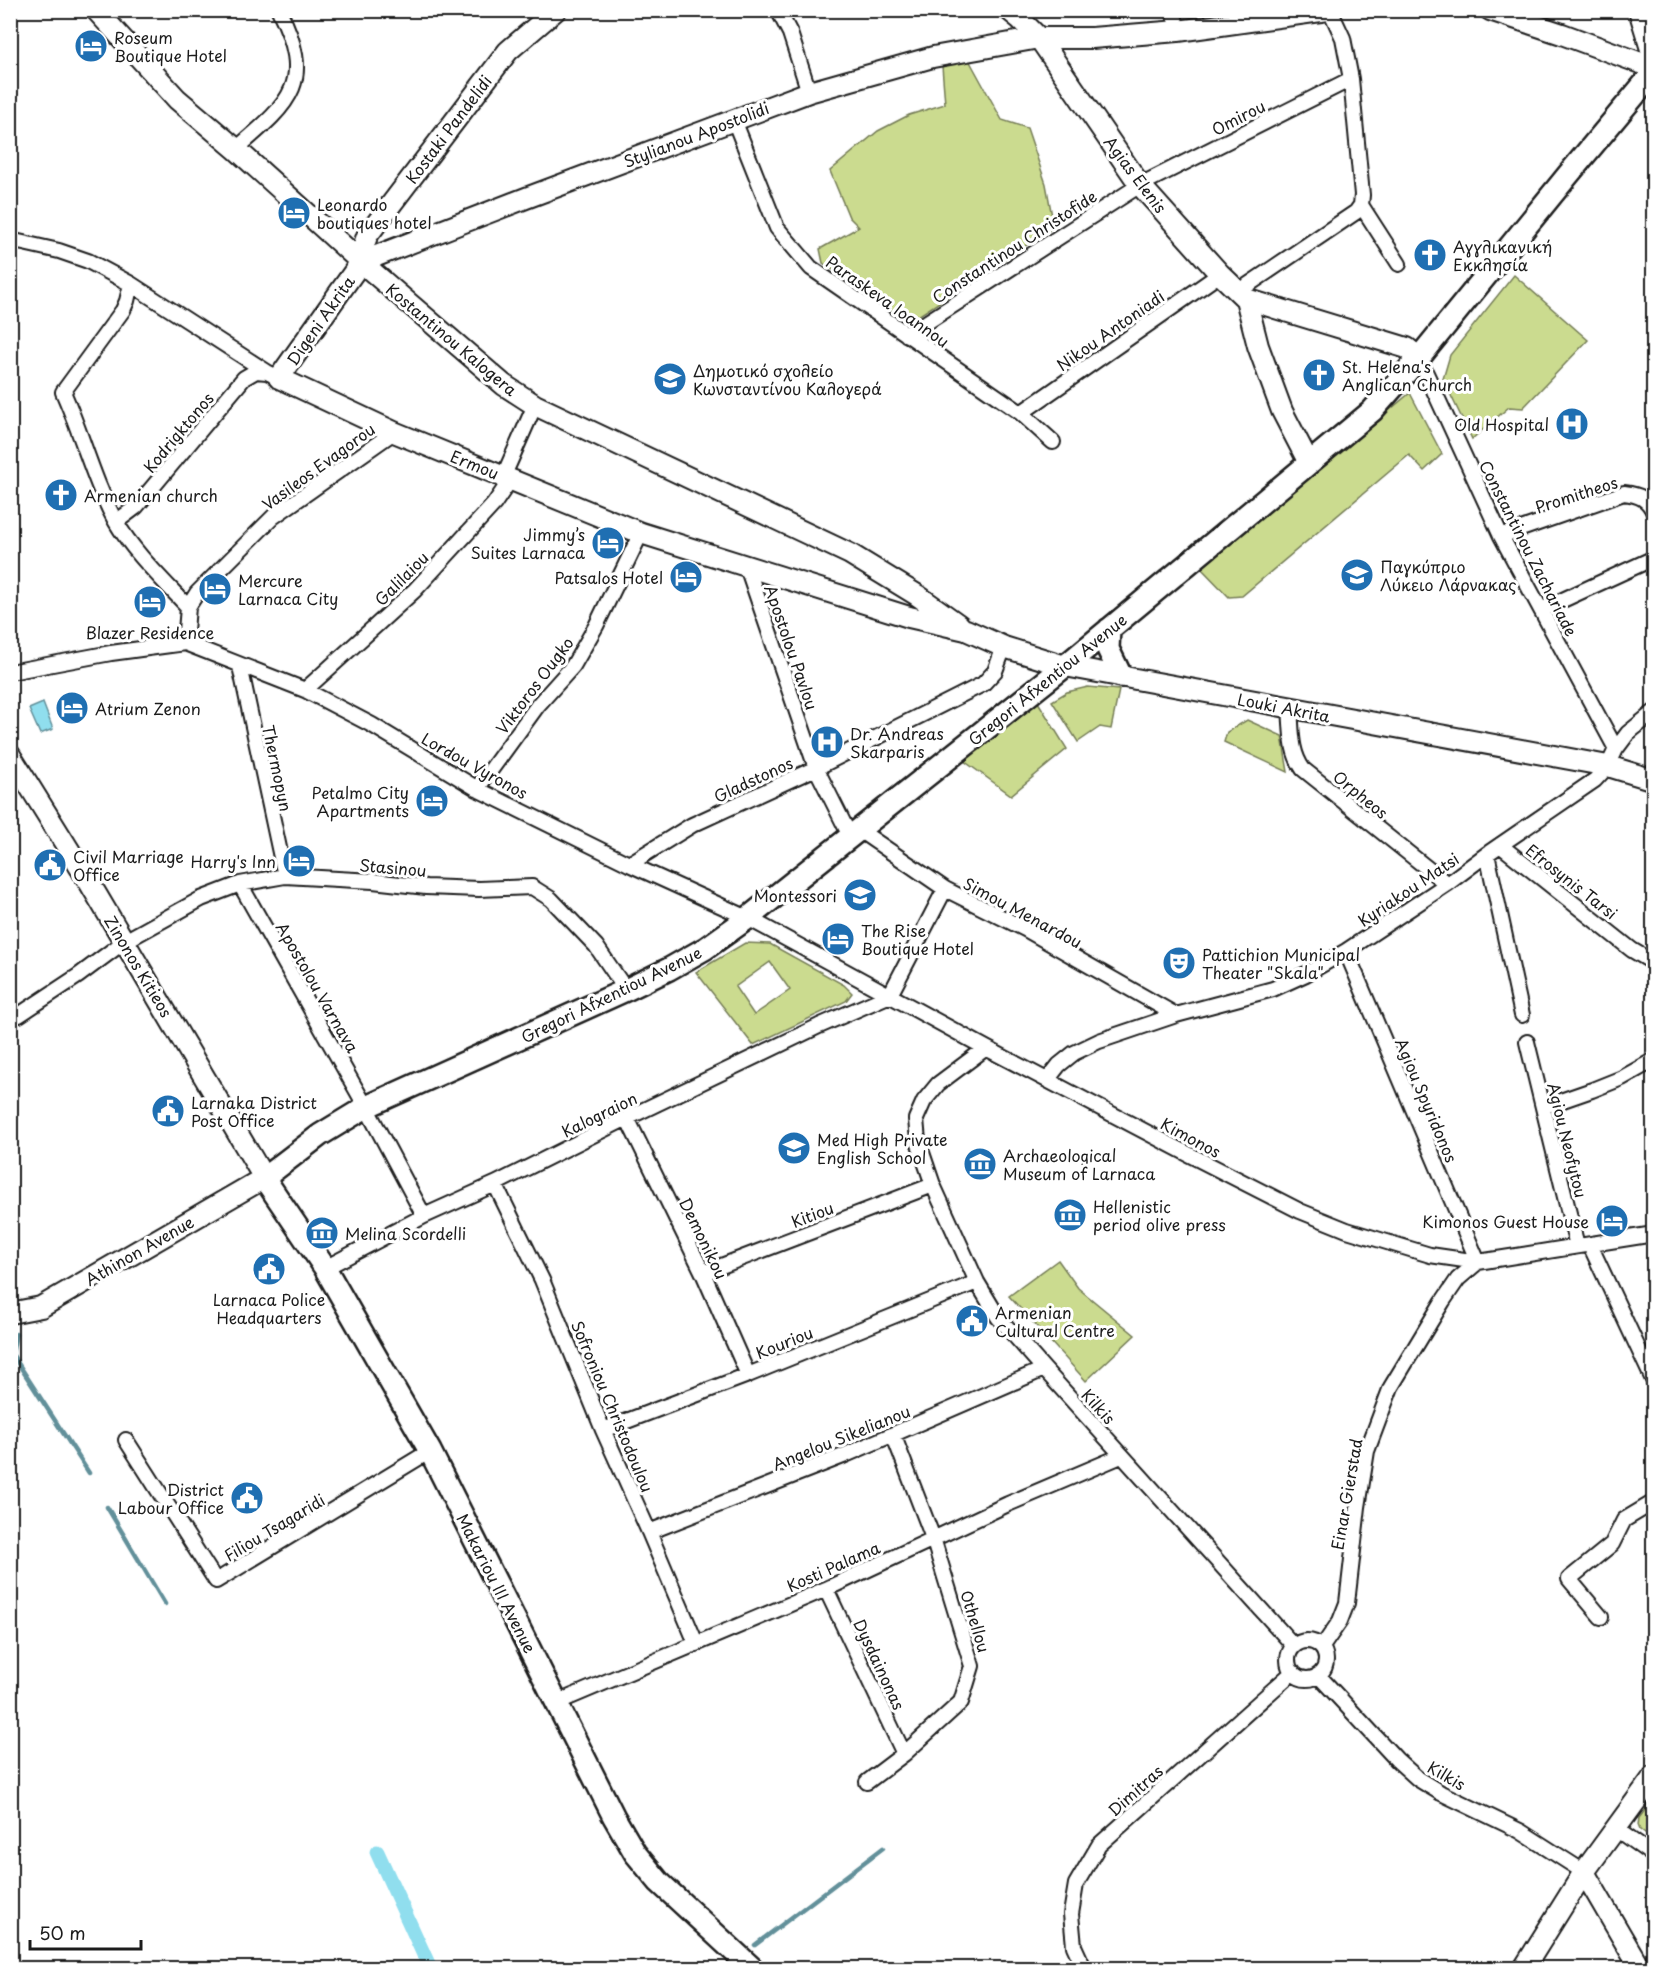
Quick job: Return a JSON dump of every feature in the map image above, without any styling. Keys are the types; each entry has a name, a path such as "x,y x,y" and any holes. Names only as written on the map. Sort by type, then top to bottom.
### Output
{"main road":[{"name":"Gregori Afxentiou Avenue","path":"264,1178 320,1135 366,1107 626,990 706,948 748,918 1065,666 1372,411 1419,358 1653,72"},
{"path":"1109,629 1108,649 1121,676"},
{"name":"Makariou III Avenue","path":"264,1178 325,1268 430,1451 614,1817 635,1853 659,1882 752,1968"}],"street":[{"name":"Kostantinou Kalogera","path":"96,10 177,99 504,385 535,405 850,554 917,595 966,630"},
{"path":"236,149 281,108 295,84 297,60 290,32 279,10"},
{"name":"Kostaki Pandelidi","path":"361,262 367,236 479,88 508,51 556,10"},
{"path":"778,10 790,33 809,92"},
{"name":"Agias Elenis","path":"1009,10 1040,38 1140,185 1220,274 1242,295 1407,348 1419,358"},
{"path":"1173,10 1178,31"},
{"path":"1309,463 1282,411 1242,295 1356,212 1361,205 1351,79 1343,38 1329,10"},
{"name":"Stylianou Apostolidi","path":"361,262 809,92 933,57 1040,38 1092,38 1178,31 1329,10"},
{"path":"1490,10 1653,68"},
{"path":"1639,10 1653,58"},
{"name":"Omirou","path":"1140,185 1351,79"},
{"name":"Paraskeva Ioannou","path":"734,120 777,228 812,268 1021,413 1053,442"},
{"name":"Constantinou Christofide","path":"907,335 1140,185"},
{"path":"1361,205 1399,264"},
{"name":"Ermou","path":"10,240 48,248 88,261 131,284 273,375 394,432 641,533 909,617 966,630"},
{"name":"Digeni Akrita","path":"273,375 361,262"},
{"name":"Nikou Antoniadi","path":"1021,413 1220,274"},
{"path":"10,672 185,643 188,607 128,540 116,522 105,500 63,392 123,310 128,301 131,284"},
{"name":"Constantinou Zachariade","path":"1419,358 1501,536 1541,610 1612,758"},
{"name":"Kodrigktonos","path":"116,522 136,507 244,378 256,371 273,375"},
{"name":"Galilaiou","path":"305,690 415,590 494,504 535,405"},
{"name":"Vasileos Evagorou","path":"188,607 197,593 273,517 394,432"},
{"name":"Promitheos","path":"1501,536 1624,493 1640,495 1650,505 1653,513"},
{"name":"Viktoros Ougko","path":"477,789 538,705 573,666 596,626 641,533"},
{"path":"1541,610 1653,558"},
{"name":"Apostolou Pavlou","path":"747,567 816,768 855,833"},
{"path":"909,617 914,611 917,595"},
{"name":"Louki Akrita","path":"966,630 1004,646 1065,666 1290,708 1612,758 1653,780"},
{"name":"Lordou Vyronos","path":"185,643 305,690 372,725 477,789 629,864 748,918"},
{"name":"Gladstonos","path":"629,864 692,825 816,768 983,684 995,671 1004,646"},
{"name":"Thermopyn","path":"240,666 285,876"},
{"name":"Orpheos","path":"1290,708 1293,749 1296,760 1303,769 1447,884"},
{"name":"Kyriakou Matsi","path":"1048,1079 1059,1065 1074,1053 1099,1041 1176,1015 1273,990 1346,951 1447,884 1595,780 1628,733 1653,712"},
{"name":"Zinonos Kitieos","path":"12,759 125,941 264,1178"},
{"name":"Simou Menardou","path":"855,833 945,889 1024,929 1176,1015"},
{"name":"Efrosynis Tarsi","path":"1500,845 1623,943 1653,963"},
{"path":"1487,854 1522,1015"},
{"name":"Stasinou","path":"19,1015 125,941 201,899 240,884 285,876 373,881 426,887 479,889 532,887 551,899 596,946 626,990"},
{"name":"Apostolou Varnava","path":"240,884 366,1107 424,1216"},
{"path":"890,995 945,889"},
{"name":"Kimonos","path":"748,918 986,1048 1188,1154 1300,1211 1347,1230 1430,1254 1478,1262 1653,1234"},
{"name":"Agiou Spyridonos","path":"1346,951 1478,1262"},
{"name":"Kalograion","path":"325,1268 424,1216 495,1184 819,1026 890,995"},
{"name":"Agiou Neofytou","path":"1527,1042 1543,1107 1584,1246 1653,1379"},
{"name":"Kilkis","path":"986,1048 938,1084 924,1101 916,1119 918,1141 933,1185 977,1282 998,1317 1044,1370 1294,1646"},
{"path":"1543,1107 1592,1090 1652,1062"},
{"name":"Demonikou","path":"627,1118 703,1273 748,1375"},
{"name":"Athinon Avenue","path":"10,1313 41,1307 264,1178"},
{"name":"Sofroniou Christodoulou","path":"495,1184 542,1280 603,1430 696,1643"},
{"name":"Kitiou","path":"703,1273 933,1185"},
{"name":"Einar Gierstad","path":"1322,1647 1340,1621 1347,1603 1367,1451 1390,1387 1458,1279 1478,1262"},
{"name":"Kouriou","path":"603,1430 748,1375 977,1282"},
{"name":"Angelou Sikelianou","path":"649,1532 843,1456 1044,1370"},
{"name":"Othellou","path":"867,1782 904,1754 961,1702 972,1666 933,1538 893,1434"},
{"name":"Filiou Tsagaridi","path":"126,1440 216,1581 430,1451"},
{"name":"Kosti Palama","path":"556,1703 826,1589 933,1538 1121,1456"},
{"path":"1601,1617 1569,1579 1612,1544 1624,1520 1653,1502"},
{"name":"Dysdainonas","path":"826,1589 904,1754"},
{"path":"1311,1641 1322,1647 1326,1659 1323,1671 1308,1679 1293,1672 1288,1662 1294,1646 1311,1641"},
{"name":"Dimitras","path":"1084,1968 1074,1946 1071,1914 1076,1884 1099,1845 1149,1798 1293,1672"},
{"name":"Kilkis","path":"1318,1675 1397,1760 1418,1779 1441,1793 1520,1831 1584,1872"},
{"path":"1524,1968 1584,1872 1653,1776"},
{"path":"1616,1828 1653,1856"},
{"path":"1584,1872 1640,1968"}],"green space":[{"path":"968,58 1002,120 1027,128 1046,184 1054,227 909,322 823,263 820,249 859,227 849,217 830,171 878,131 909,115 945,104 942,66"},
{"path":"1514,275 1588,340 1523,408 1509,407 1472,439 1443,379 1450,355"},
{"path":"1410,393 1442,454 1424,471 1409,455 1242,596 1229,597 1201,568"},
{"path":"1088,687 1119,690 1111,729 1100,727 1078,742 1052,701 1067,692"},
{"path":"1038,702 1067,749 1011,795 964,761"},
{"path":"1247,720 1282,736 1288,772 1224,742 1227,732"},
{"path":"745,943 770,944 844,985 852,993 846,1001 753,1045 696,972","holes":["770,962 790,990 754,1015 735,987"]},
{"path":"1058,1260 1078,1288 1135,1335 1086,1381 1009,1296"},
{"path":"1653,1800 1653,1840 1640,1830 1638,1825 1639,1818"}],"water":[{"path":"43,703 53,729 40,734 29,709"}],"waterway":[{"path":"16,1334 12,1354 89,1473"},
{"path":"107,1507 165,1604"},
{"path":"755,1945 883,1848"},
{"path":"377,1852 430,1968"}],"place":[{"name":"Roseum Boutique Hotel","path":"91,46"},
{"name":"Leonardo boutiques hotel","path":"294,213"},
{"name":"Αγγλικανική Εκκλησία","path":"1430,255"},
{"name":"St. Helena's Anglican Church","path":"1319,375"},
{"name":"Δημοτικό σχολείο Κωνσταντίνου Καλογερά","path":"670,379"},
{"name":"Old Hospital","path":"1572,424"},
{"name":"Armenian church","path":"61,495"},
{"name":"Jimmy’s Suites Larnaca","path":"608,543"},
{"name":"Παγκύπριο Λύκειο Λάρνακας","path":"1357,575"},
{"name":"Patsalos Hotel","path":"686,577"},
{"name":"Mercure Larnaca City","path":"215,589"},
{"name":"Blazer Residence","path":"150,602"},
{"name":"Atrium Zenon","path":"72,708"},
{"name":"Dr. Andreas Skarparis","path":"827,742"},
{"name":"Petalmo City Apartments","path":"432,801"},
{"name":"Harry's Inn","path":"299,861"},
{"name":"Civil Marriage Office","path":"50,865"},
{"name":"Montessori","path":"860,895"},
{"name":"The Rise Boutique Hotel","path":"838,939"},
{"name":"Pattichion Municipal Theater \"Skala\"","path":"1179,963"},
{"name":"Larnaka District Post Office","path":"168,1111"},
{"name":"Med High Private English School","path":"794,1148"},
{"name":"Archaeological Museum of Larnaca","path":"980,1164"},
{"name":"Hellenistic period olive press","path":"1070,1215"},
{"name":"Kimonos Guest House","path":"1612,1221"},
{"name":"Melina Scordelli","path":"322,1233"},
{"name":"Larnaca Police Headquarters","path":"269,1269"},
{"name":"Armenian Cultural Centre","path":"972,1321"},
{"name":"District Labour Office","path":"247,1498"}]}
